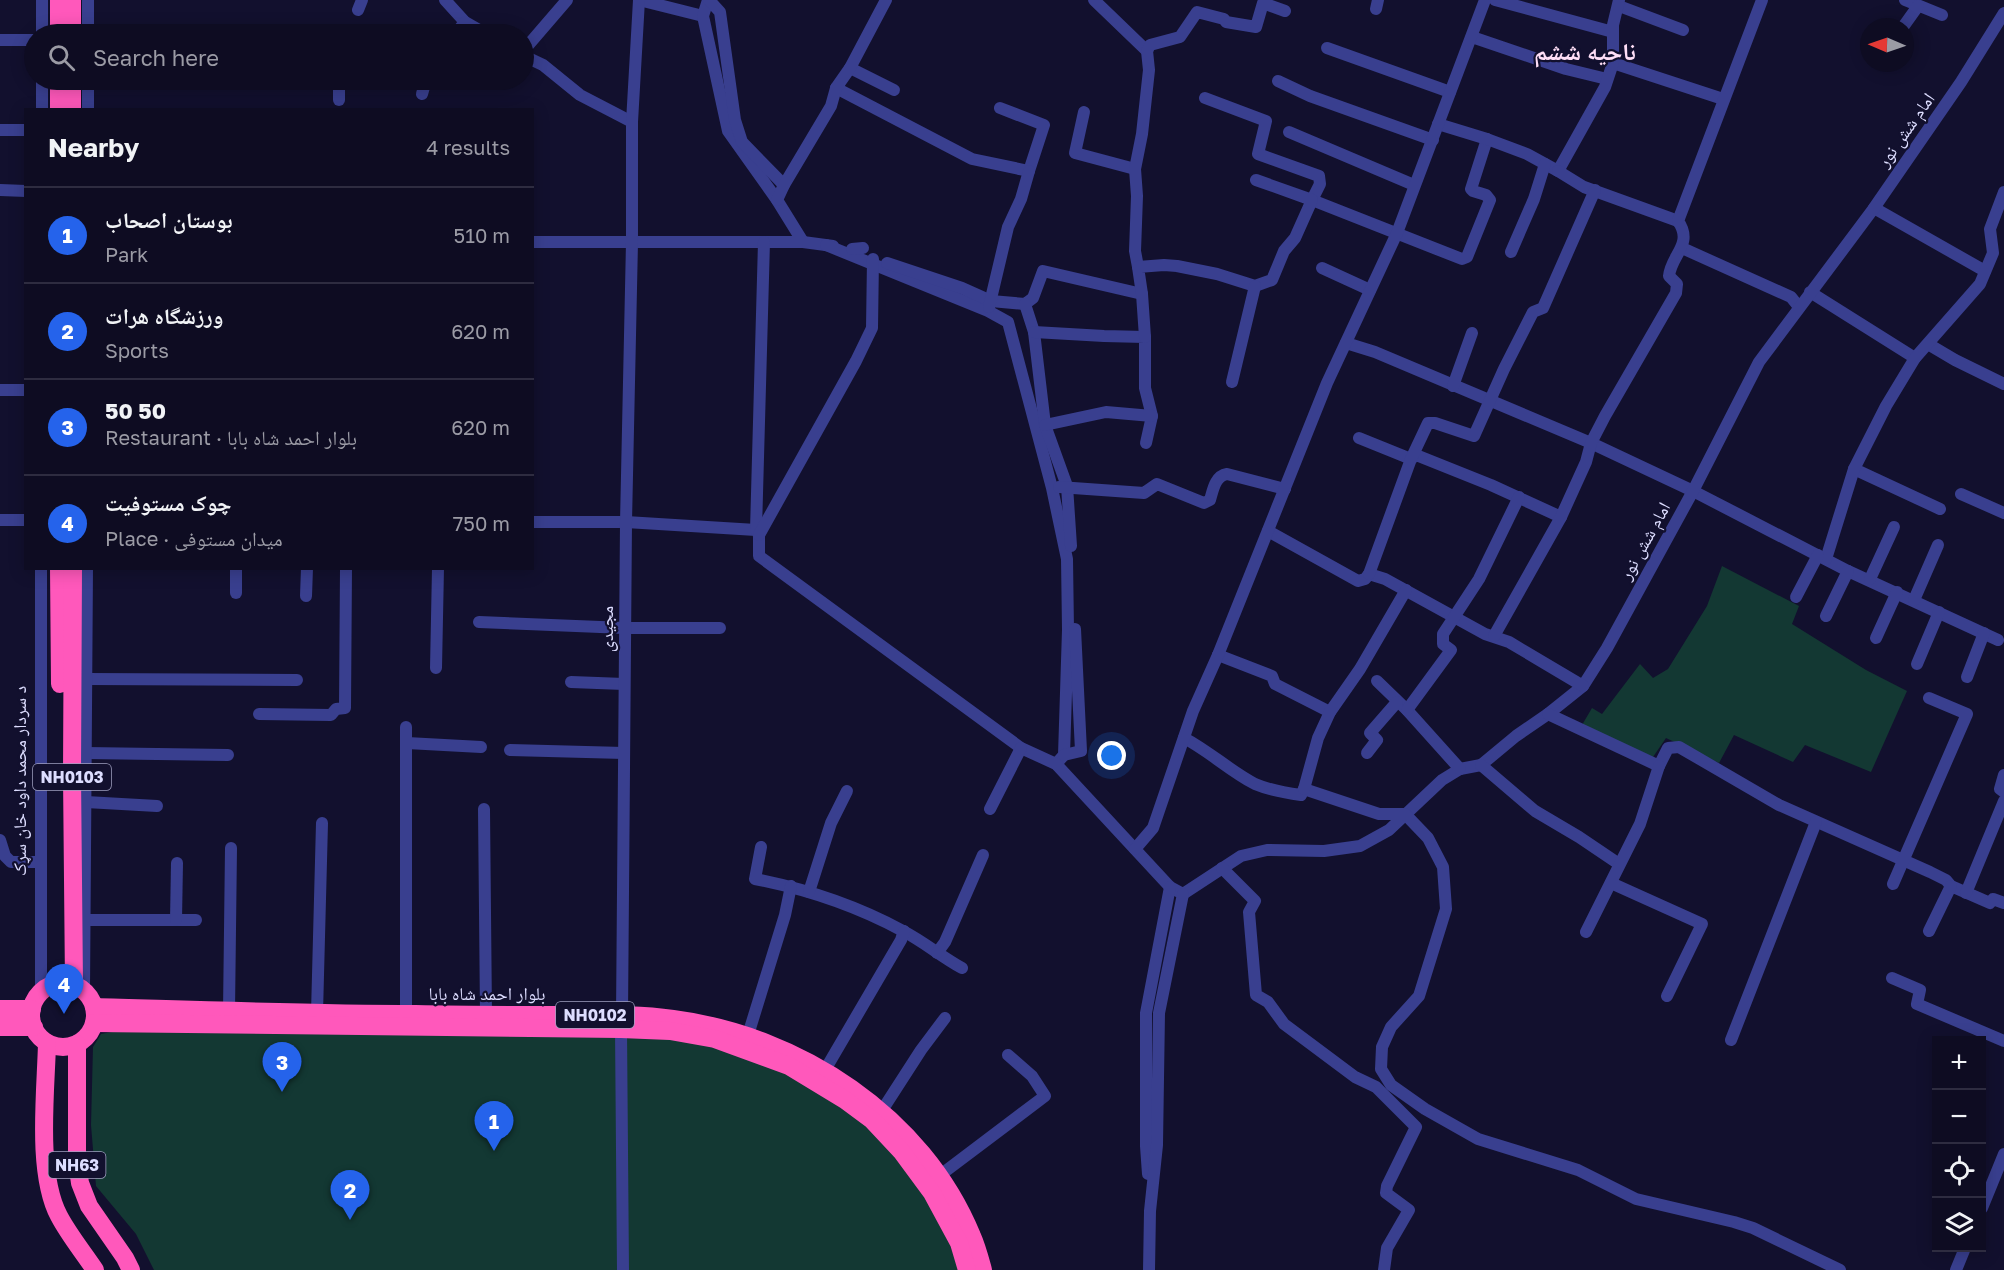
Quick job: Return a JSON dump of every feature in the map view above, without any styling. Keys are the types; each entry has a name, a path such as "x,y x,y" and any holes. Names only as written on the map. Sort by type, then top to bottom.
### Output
{"highway":[{"path":"59,0 59,24"},
{"path":"72,0 72,24"},
{"path":"59,90 59,108"},
{"path":"72,90 72,108"},
{"name":"NH0103","path":"59,570 73,987"},
{"name":"NH0103","path":"73,570 73,987"},
{"path":"48,987 73,987 94,1015 90,1032 77,1044 57,1047 47,1043 39,1036 36,1010 48,987"},
{"path":"0,1009 36,1010"},
{"path":"0,1027 36,1010"},
{"name":"بلوار احمد شاه بابا","path":"94,1015 230,1011 486,1015 622,1022 715,1039 789,1066 845,1100 872,1120 901,1151 932,1193 959,1243 968,1270"},
{"name":"بلوار احمد شاه بابا","path":"94,1015 622,1022 680,1020 748,1035 825,1070 881,1112 912,1142 939,1176 972,1236 983,1270"},
{"name":"NH63","path":"47,1043 45,1148 50,1190 58,1215 95,1270"},
{"name":"NH63","path":"77,1044 77,1162 80,1183 89,1206 125,1257 131,1270"}],"street":[{"path":"42,0 42,24"},
{"path":"88,0 88,24"},
{"path":"445,0 470,24"},
{"path":"534,38 567,0"},
{"path":"639,0 703,16"},
{"name":"مجیدی","path":"623,1270 622,1022 626,522 632,122 639,0"},
{"path":"784,186 742,142 735,120 720,12 708,0 703,16 728,131 777,200 803,242"},
{"path":"777,200 831,106 836,88 850,68 886,0"},
{"path":"1094,0 1147,51"},
{"path":"1135,849 1153,828 1205,682 1218,655 1327,383 1397,233 1485,0"},
{"path":"1495,0 1613,32"},
{"path":"1678,221 1762,0"},
{"path":"1905,0 1942,15"},
{"path":"1146,443 1152,416 1145,388 1142,294 1135,251 1137,196 1135,169 1142,135 1149,70 1147,51 1150,45 1180,37 1197,12 1224,19 1226,22 1256,27 1263,3 1285,11"},
{"path":"1558,171 1605,87 1613,63 1613,24 1619,3 1683,30"},
{"path":"1909,18 1918,6"},
{"name":"امام شش نور","path":"1183,894 1241,856 1267,850 1324,851 1360,846 1389,830 1442,780 1460,769 1481,765 1583,686 1607,648 1693,491 1759,362 1874,208 1961,82 2004,13"},
{"path":"1472,37 1566,69 1607,79"},
{"path":"0,40 24,40"},
{"path":"1327,48 1450,92"},
{"path":"534,61 543,65 580,95 632,122"},
{"path":"1613,63 1723,99"},
{"path":"850,68 894,90"},
{"path":"1278,81 1310,96 1433,140"},
{"path":"836,88 972,159 1029,171"},
{"path":"42,90 42,108"},
{"path":"88,90 88,108"},
{"path":"339,90 339,100"},
{"path":"422,94 423,90"},
{"path":"1138,267 1164,264 1177,266 1217,274 1255,286 1272,280 1284,251 1295,238 1320,184 1319,177 1258,154 1266,122 1205,98"},
{"path":"989,306 1008,227 1021,199 1044,125 1000,108"},
{"path":"1084,112 1075,153 1135,169"},
{"path":"1438,124 1527,154 1584,187 1678,221 1684,233 1682,248 1669,276 1677,284 1676,293 1591,443 1586,462 1561,517 1494,636"},
{"path":"0,130 24,130"},
{"path":"1289,132 1414,185"},
{"path":"1256,180 1462,259 1467,257 1490,200 1486,195 1473,192 1471,189 1487,139"},
{"path":"1511,252 1534,199 1545,164"},
{"path":"0,190 24,191"},
{"path":"1268,531 1358,581 1365,579 1369,574 1411,459 1428,423 1474,436 1533,312 1543,308 1595,190"},
{"path":"1796,597 1822,557 1854,470 1886,406 1915,357 1980,284 1984,271 1998,255 1990,230 2004,192"},
{"path":"1874,208 1984,271"},
{"path":"534,242 803,242 857,248 872,262 872,328 856,361 758,532"},
{"path":"764,242 759,556 1022,747 1060,760 1135,849 1170,887 1183,894 1159,1013 1156,1145 1150,1211 1149,1270"},
{"path":"826,245 872,262 962,288 1008,322 1052,488 1067,560 1068,630 1060,760"},
{"path":"1682,248 1791,297 1799,307"},
{"path":"1322,268 1370,290"},
{"path":"989,306 1025,304 1033,298 1042,271 1142,294"},
{"path":"1232,382 1255,286"},
{"path":"1810,292 1915,357"},
{"path":"1025,304 1034,332 1045,425 1067,486 1081,752 1060,760"},
{"path":"1034,332 1145,337"},
{"path":"1453,386 1472,333"},
{"path":"1346,343 1375,352 1591,443 1693,491 1848,571 1870,579 1998,640"},
{"path":"1928,344 1955,360 2002,379"},
{"path":"0,390 24,390"},
{"path":"1045,425 1106,412 1152,416"},
{"path":"1359,438 1411,459"},
{"path":"1411,459 1416,455 1519,497 1561,517"},
{"path":"1854,470 1940,509"},
{"path":"1052,488 1067,486 1144,493 1157,484 1204,502 1210,500 1218,478 1227,474 1285,489"},
{"path":"1961,494 2004,513"},
{"path":"1407,710 1451,650 1443,644 1443,634 1479,579 1519,497"},
{"path":"0,520 24,520"},
{"path":"534,522 626,522 758,532"},
{"path":"1870,579 1894,527"},
{"path":"1914,600 1938,545"},
{"name":"د سردار محمد داود خان سړک","path":"36,1010 41,862 41,570"},
{"path":"73,987 86,920 87,570"},
{"path":"236,570 236,594"},
{"path":"306,596 307,570"},
{"path":"259,714 331,715 336,710 345,708 346,570"},
{"path":"436,668 438,570"},
{"path":"1826,616 1848,571"},
{"path":"1369,574 1385,579 1485,634 1509,642 1583,686"},
{"path":"1184,738 1256,784 1284,793 1301,795 1318,738 1330,712 1360,669 1406,590"},
{"path":"1876,638 1897,592"},
{"path":"1917,664 1939,612"},
{"path":"479,622 625,628 720,628"},
{"path":"1967,677 1984,633"},
{"path":"1218,655 1272,676 1275,684 1330,712"},
{"path":"86,679 297,680"},
{"path":"1377,681 1407,710 1460,769"},
{"path":"571,682 624,684"},
{"path":"1893,884 1967,714 1929,698"},
{"path":"1366,753 1377,740 1370,733 1397,702"},
{"path":"1548,714 1659,766"},
{"path":"406,727 406,1014"},
{"path":"407,743 481,747"},
{"path":"990,809 1022,747"},
{"path":"1586,932 1640,824 1659,766 1668,747 1679,747 1779,805 1938,876 1951,886 1966,893 1990,903 1993,899 2004,903"},
{"path":"510,750 624,753"},
{"path":"86,753 228,755"},
{"path":"1481,765 1535,811 1619,864"},
{"path":"2004,775 2000,789 2004,792"},
{"path":"1304,789 1379,814 1405,814 1428,838 1443,867 1446,909 1419,996 1391,1027 1382,1047 1382,1069 1391,1085 1425,1109 1478,1139 1578,1170 1636,1199 1753,1228 1840,1270"},
{"path":"809,892 831,823 847,790"},
{"path":"1966,893 2004,801"},
{"path":"86,802 157,806"},
{"path":"484,809 486,1015"},
{"path":"1731,1040 1816,822"},
{"path":"317,1013 322,823"},
{"path":"0,840 5,856 11,862 41,862"},
{"path":"761,847 755,879 791,886 848,906 904,932 963,968"},
{"path":"230,1011 231,848"},
{"path":"937,954 945,942 983,855"},
{"path":"176,920 177,863"},
{"path":"1222,868 1255,901 1250,912 1256,995 1268,1002 1284,1024 1355,1077 1376,1087 1416,1127"},
{"path":"1611,883 1702,924 1667,996"},
{"path":"748,1035 785,915 791,886"},
{"path":"1929,931 1951,886"},
{"path":"1150,1211 1146,1146 1146,1013 1170,887"},
{"path":"86,920 196,920"},
{"path":"825,1070 904,932"},
{"path":"1892,978 1920,991 1917,1004 2004,1041"},
{"path":"881,1112 921,1050 945,1018"},
{"path":"939,1176 1045,1096 1032,1076 1008,1055"},
{"path":"1384,1270 1386,1248 1410,1210 1386,1193 1387,1186 1425,1109"},
{"path":"1986,1198 2004,1154"},
{"path":"1956,1270 1963,1252"}],"green space":[{"path":"1722,566 1799,606 1792,624 1866,670 1907,691 1871,772 1805,745 1793,762 1734,735 1719,763 1666,738 1653,757 1582,725 1592,708 1602,714 1640,664 1653,678 1668,669 1707,606"},
{"path":"117,1031 639,1033 752,1053 851,1107 931,1196 961,1270 154,1270 136,1234 96,1186 91,1125 93,1047 101,1034"}],"place":[{"name":"چوک مستوفیت","path":"64,1014"},
{"name":"50 50","path":"282,1092"},
{"name":"بوستان اصحاب","path":"494,1151"},
{"name":"ورزشگاه هرات","path":"350,1220"}],"district":[{"name":"ناحیه ششم","path":"1585,52"}]}
